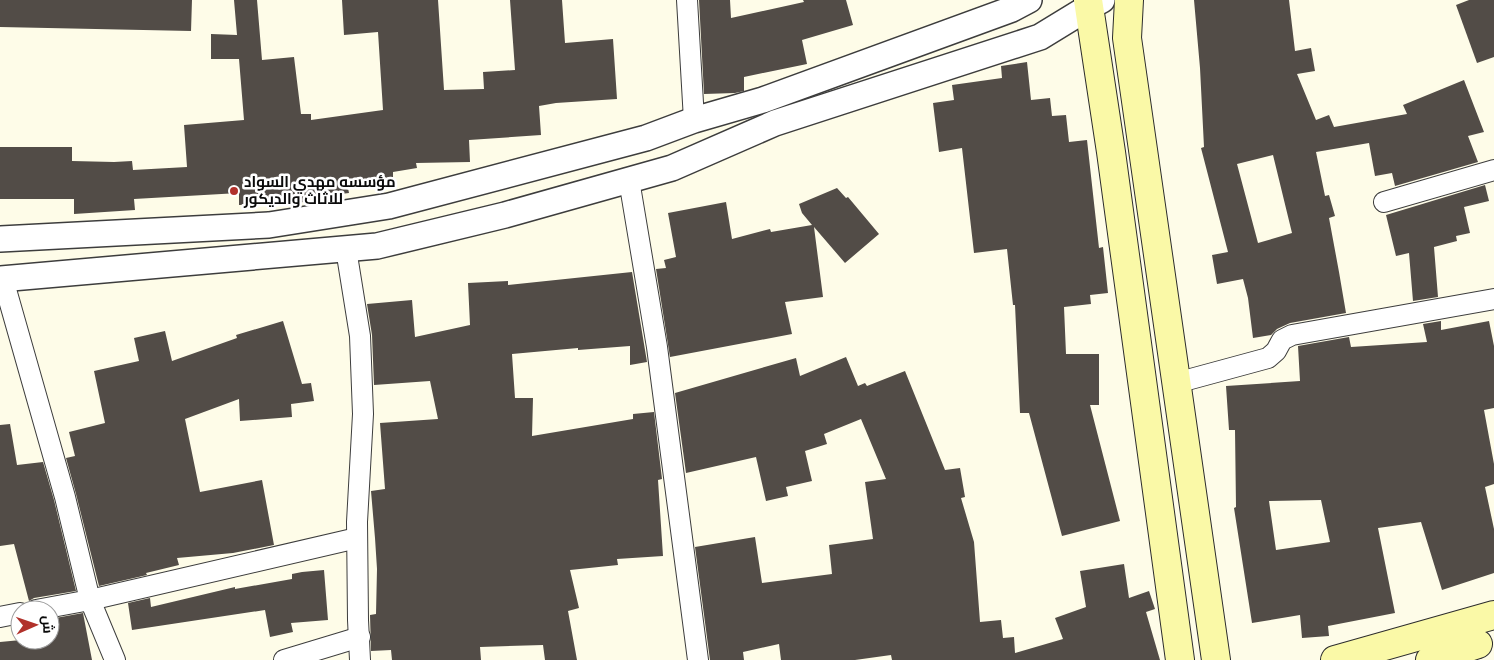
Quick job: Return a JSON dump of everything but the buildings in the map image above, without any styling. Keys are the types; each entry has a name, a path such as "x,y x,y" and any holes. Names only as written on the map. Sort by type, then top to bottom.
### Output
{"main road":[{"path":"1129,0 1127,38 1216,660"},
{"path":"1093,2 1110,152 1180,660"},
{"path":"1336,660 1494,615"},
{"path":"1430,660 1480,644"}],"street":[{"path":"687,0 694,120"},
{"path":"0,239 269,225 389,206 646,138 694,120 763,100 1012,9 1029,0"},
{"path":"115,660 90,600 64,497 2,279 386,244 505,215 672,168 775,123 1040,38 1093,2"},
{"path":"1384,202 1494,170"},
{"path":"629,180 657,347 698,660"},
{"path":"346,249 360,336 363,414 357,538 360,660"},
{"path":"1176,383 1268,358 1276,351 1282,340 1292,335 1494,299"},
{"path":"60,606 357,538"},
{"path":"284,660 360,638"}],"place":[{"name":"مؤسسه مهدي السواد للاثاث والديكور","path":"234,191"}]}
